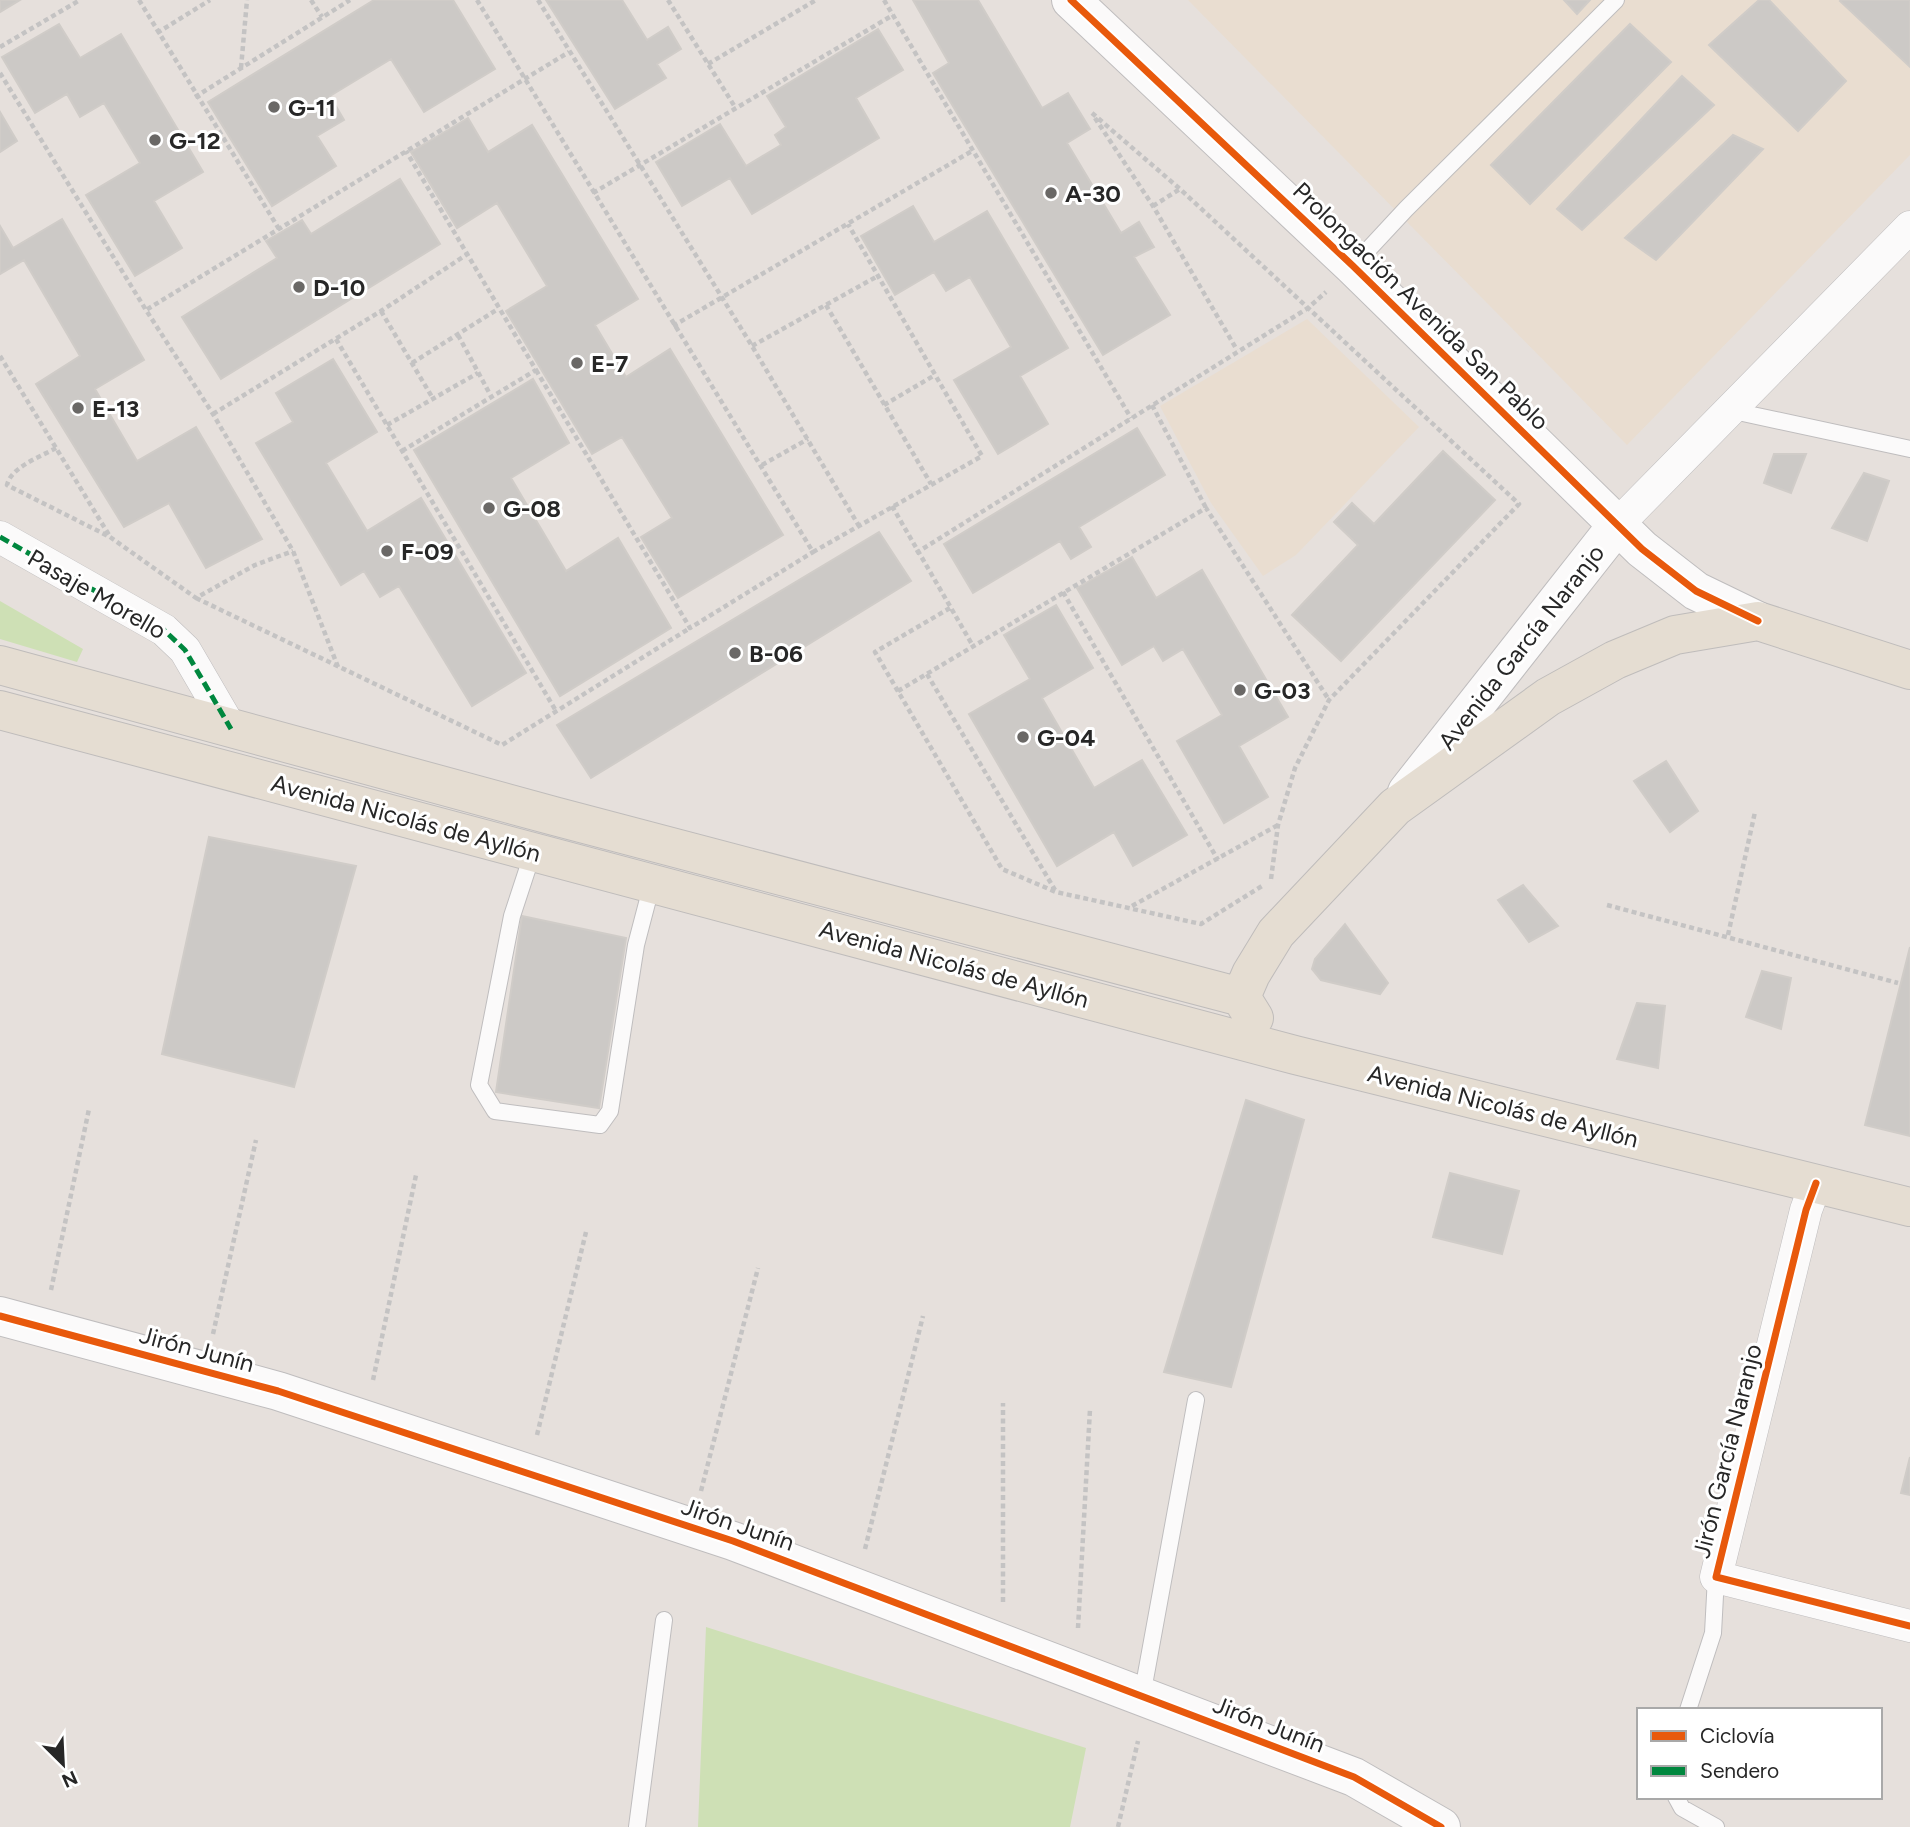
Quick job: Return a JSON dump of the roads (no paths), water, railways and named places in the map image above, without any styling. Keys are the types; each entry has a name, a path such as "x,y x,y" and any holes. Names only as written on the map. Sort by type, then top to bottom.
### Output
{"main road":[{"name":"Prolongación Avenida San Pablo","path":"1395,807 1548,697 1615,660 1675,635 1758,621 1910,670"},
{"name":"Avenida Nicolás de Ayllón","path":"0,665 231,729 1241,996"},
{"name":"Avenida Nicolás de Ayllón","path":"0,710 1295,1055 1910,1207"},
{"name":"Avenida García Naranjo","path":"1241,996 1276,933 1395,807"},
{"path":"1241,996 1269,1035 1295,1055"}],"street":[{"name":"Prolongación Avenida San Pablo","path":"1071,0 1353,266 1642,549 1696,591 1758,621"},
{"name":"Avenida García Naranjo","path":"1395,807 1618,524 1910,227"},
{"name":"Pasaje Morello","path":"0,537 164,630 185,650 231,729"},
{"name":"Jirón García Naranjo","path":"1816,1183 1806,1210 1716,1577 1910,1626"},
{"name":"Jirón Junín","path":"0,1316 278,1391 692,1528 1003,1642 1354,1777 1441,1827"}],"lane":[{"path":"1353,266 1415,199 1616,0"},
{"path":"1729,410 1910,449"},
{"path":"533,852 512,916 479,1085 495,1111 600,1125 610,1111 636,945 652,884"},
{"path":"1142,1696 1196,1399"},
{"path":"1689,1708 1713,1633 1716,1577"},
{"path":"637,1827 664,1619"},
{"path":"1677,1799 1682,1808 1716,1827"}],"place":[{"name":"G-11","path":"274,107"},
{"name":"G-12","path":"155,140"},
{"name":"A-30","path":"1051,193"},
{"name":"D-10","path":"299,287"},
{"name":"E-7","path":"577,363"},
{"name":"E-13","path":"78,408"},
{"name":"G-08","path":"489,508"},
{"name":"F-09","path":"387,551"},
{"name":"B-06","path":"735,653"},
{"name":"G-03","path":"1240,690"},
{"name":"G-04","path":"1023,737"}]}
